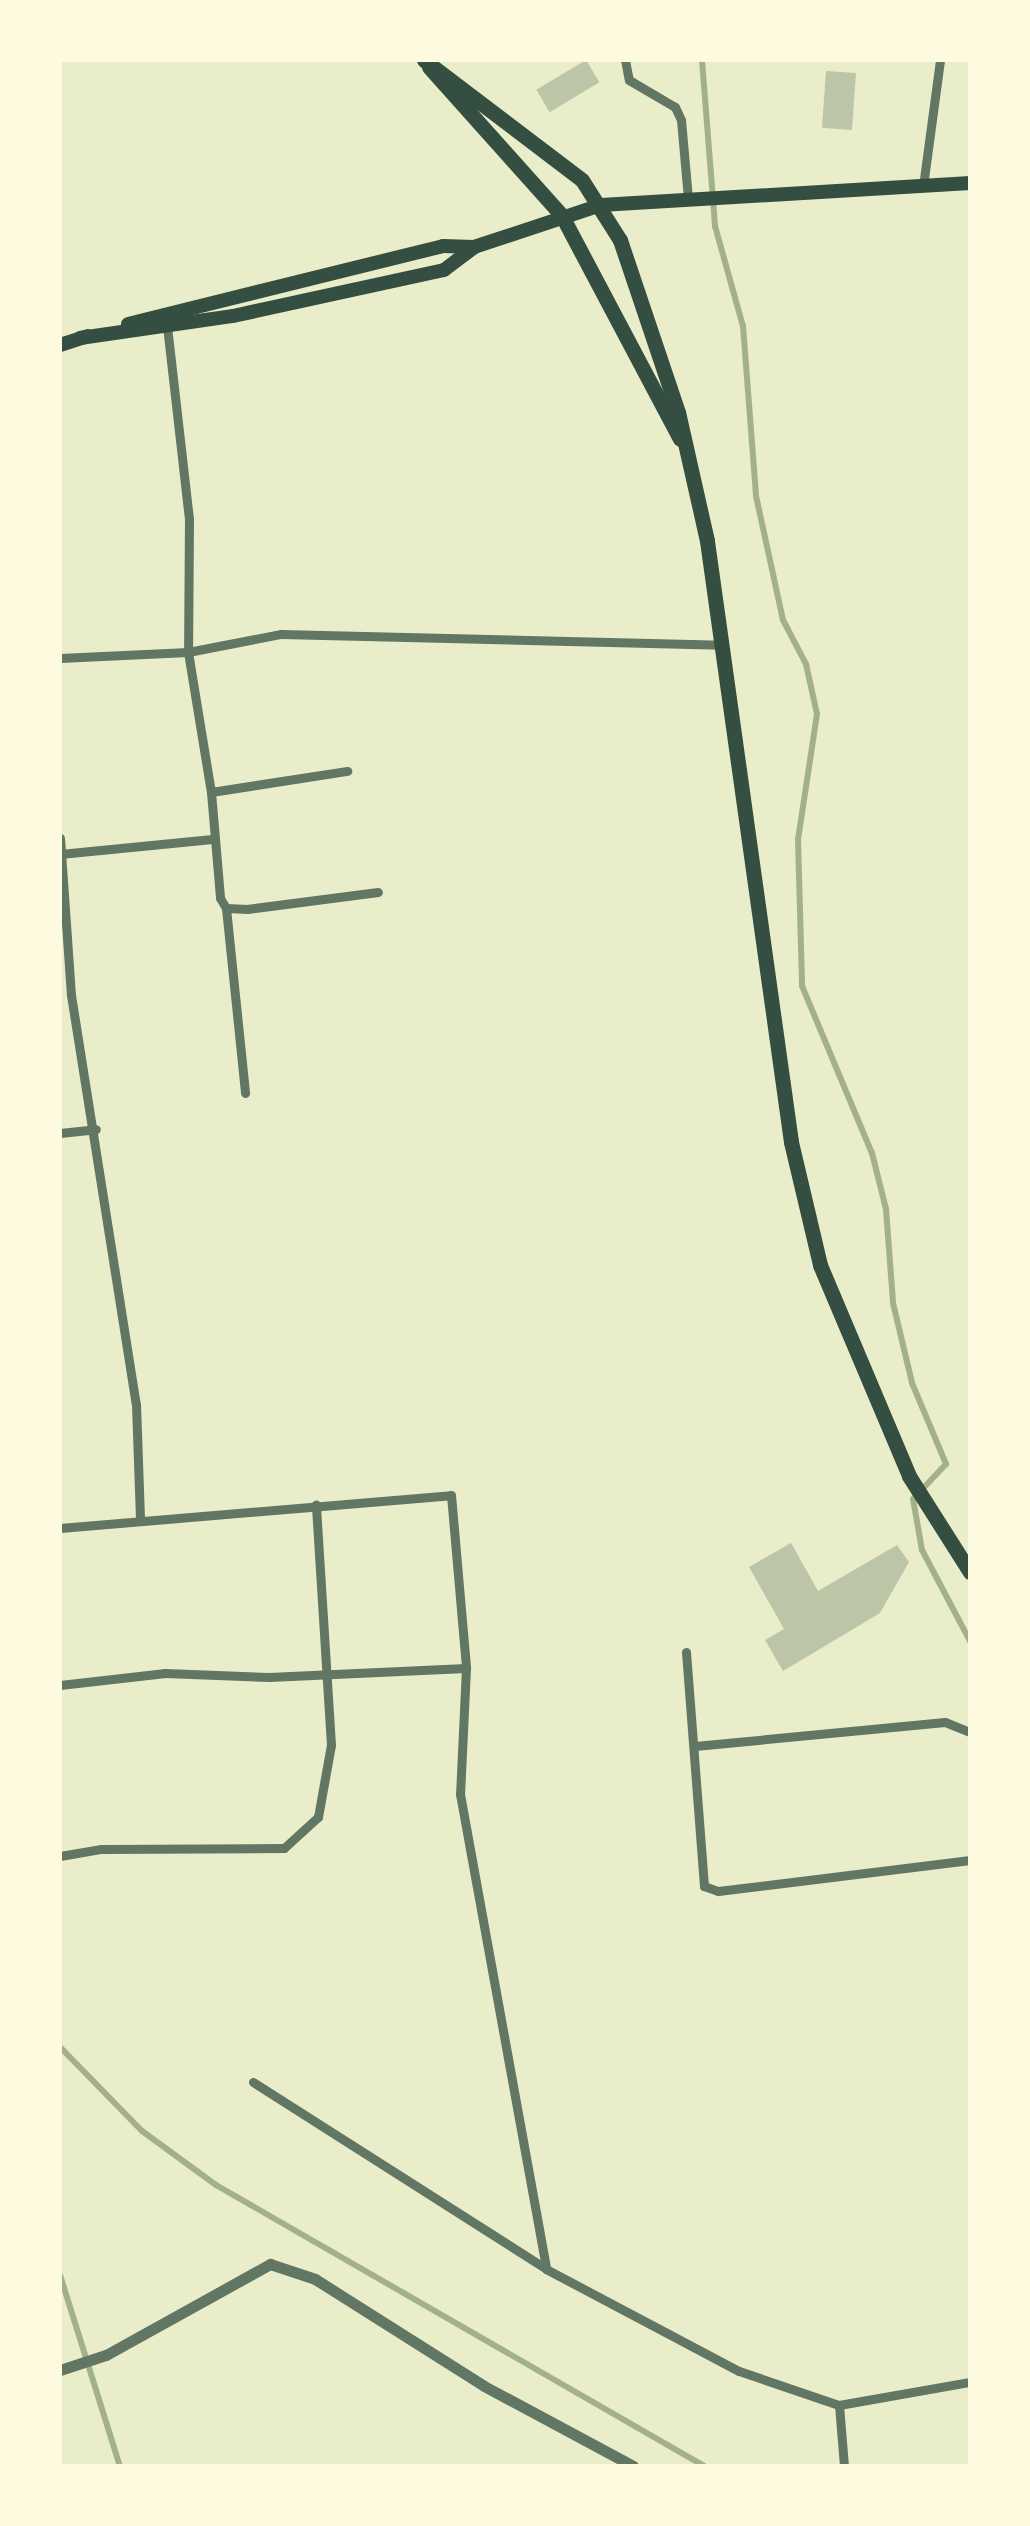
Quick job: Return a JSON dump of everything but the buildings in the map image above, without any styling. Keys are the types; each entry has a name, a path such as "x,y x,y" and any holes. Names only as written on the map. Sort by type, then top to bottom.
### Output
{"main road":[{"path":"682,442 562,216 424,60 571,171 601,205 620,240 682,442 708,540 790,1142 820,1265 909,1476 970,1572"},
{"path":"80,338 168,326 444,270 474,247 601,205 970,183"},
{"path":"60,344 443,246 474,247"}],"street":[{"path":"625,60 629,80 675,107 681,120 694,198"},
{"path":"922,188 940,60"},
{"path":"168,326 189,518 188,652 212,792 212,839 226,908 245,1093"},
{"path":"61,656 188,652 281,634 721,644"},
{"path":"212,792 348,771"},
{"path":"60,838 66,996 96,1129 136,1404 140,1517"},
{"path":"61,854 212,839"},
{"path":"226,908 378,892"},
{"path":"60,1133 96,1129"},
{"path":"60,1528 140,1517 450,1495 466,1668 460,1794 546,2269"},
{"path":"60,1856 101,1850 284,1848 304,1836 325,1796 330,1670 316,1504"},
{"path":"686,1652 695,1746 700,1878 710,1890 970,1860"},
{"path":"60,1685 165,1673 269,1677 330,1670 466,1668"},
{"path":"695,1746 945,1722 970,1732"},
{"path":"253,2082 546,2269 739,2371 838,2405 970,2382"},
{"path":"62,2370 106,2356 270,2264 315,2279 484,2386 634,2466"},
{"path":"838,2405 844,2466"}],"waterway":[{"path":"702,60 715,226 743,326 756,496 783,620 806,664 817,714 798,839 802,986 872,1153 886,1209 893,1303 912,1383 946,1464 913,1499 922,1550 970,1641"},
{"path":"60,2047 142,2131 216,2185 704,2466"},
{"path":"60,2275 120,2466"}]}
